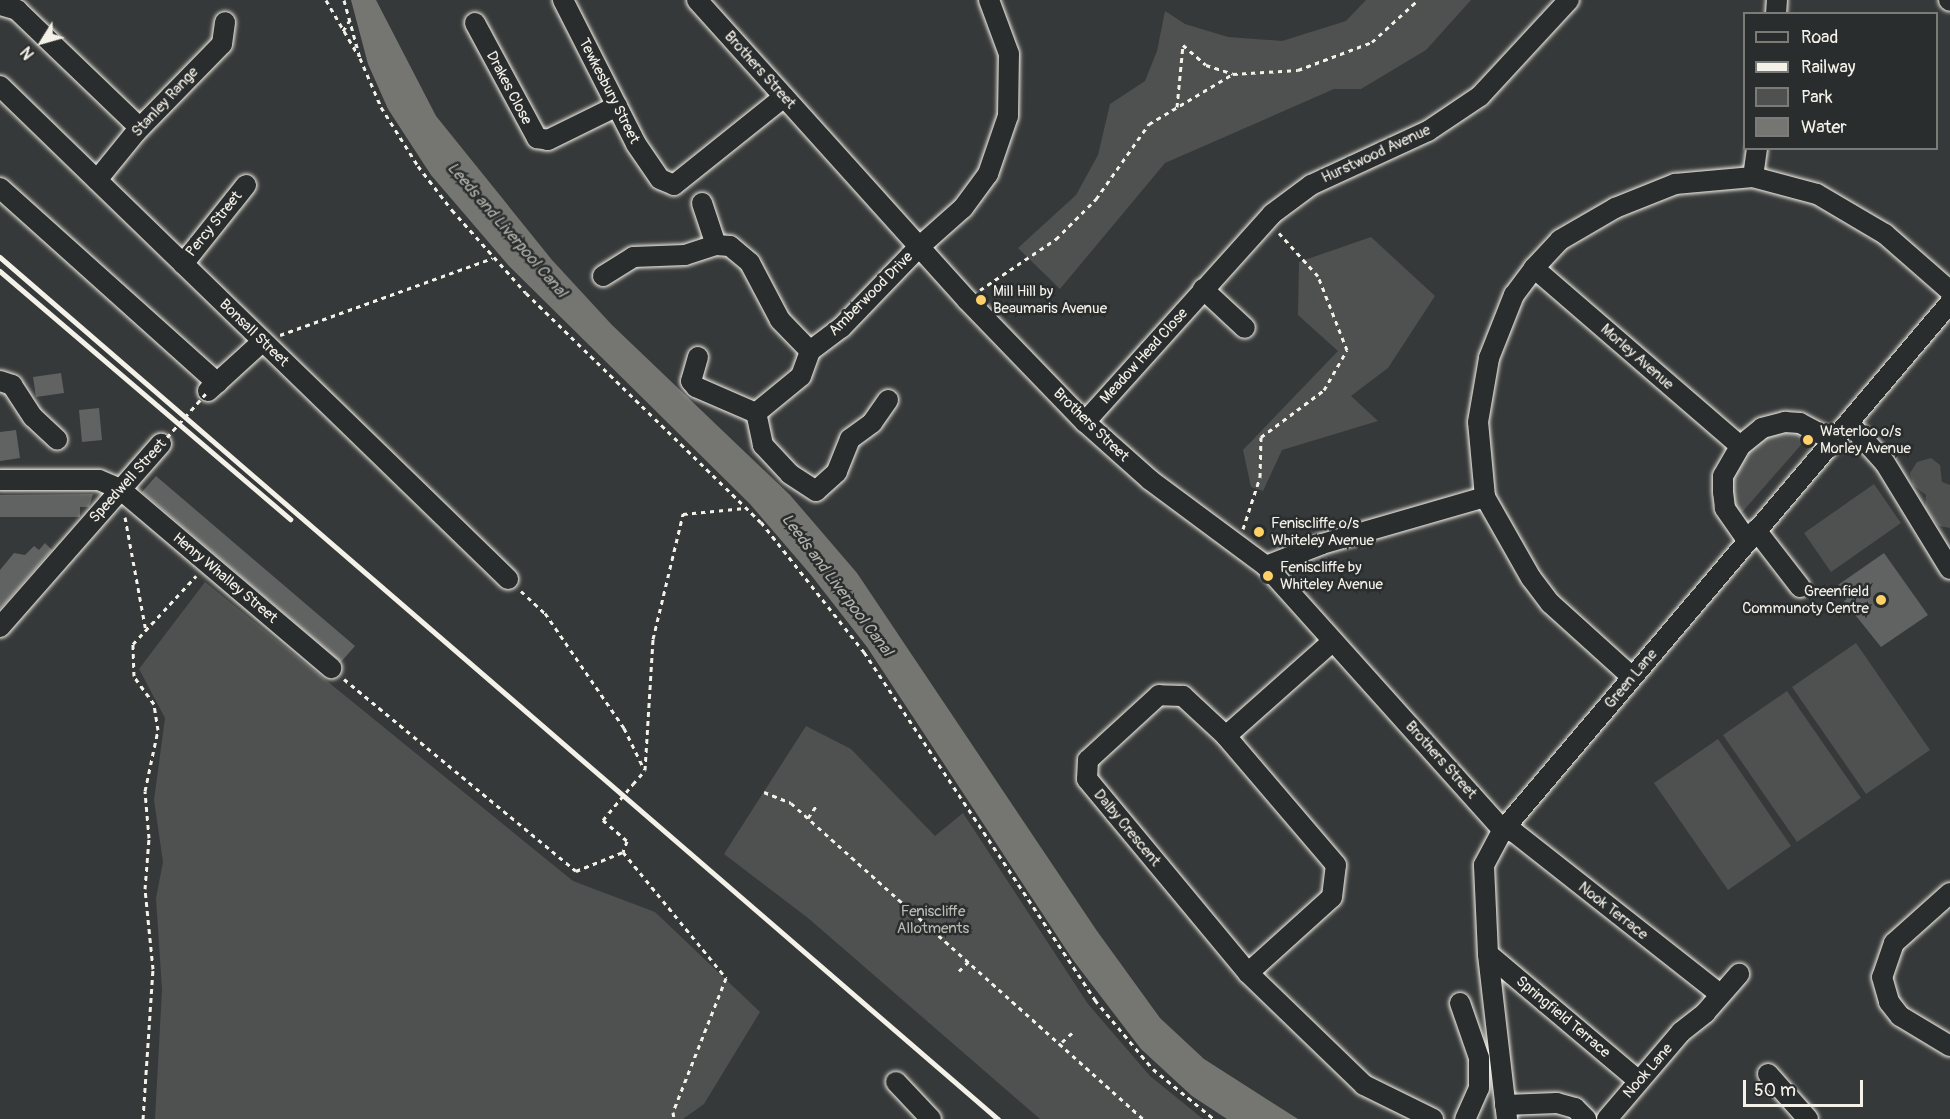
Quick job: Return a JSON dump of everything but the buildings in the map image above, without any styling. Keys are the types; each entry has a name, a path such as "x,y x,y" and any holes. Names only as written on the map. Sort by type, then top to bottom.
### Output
{"street":[{"name":"Tewkesbury Street","path":"563,0 617,106 660,179 674,185 784,97"},
{"name":"Brothers Street","path":"698,0 967,300 1085,422 1150,480 1266,566 1503,830"},
{"name":"Amberwood Drive","path":"810,351 841,328 919,247 963,208 988,174 1008,116 1010,54 989,0"},
{"name":"Hurstwood Avenue","path":"1311,185 1428,131 1480,96 1569,0"},
{"path":"0,4 17,10 140,128"},
{"name":"Stanley Range","path":"97,180 140,128 222,44 225,22"},
{"name":"Drakes Close","path":"474,23 537,138 548,140 617,106"},
{"name":"Bonsall Street","path":"0,86 508,579"},
{"path":"1753,177 1757,150"},
{"path":"1632,677 1550,603 1531,578 1485,497 1478,422 1489,358 1514,295 1534,268 1560,240 1616,208 1676,184 1753,177 1817,194 1885,234 1950,291"},
{"name":"Percy Street","path":"183,264 246,185"},
{"name":"Meadow Head Close","path":"1085,422 1268,220 1311,185"},
{"path":"0,188 212,387 263,341"},
{"path":"702,203 716,245"},
{"path":"603,276 633,257 685,255 716,245 730,246 750,263 780,320 810,351 801,376 756,413"},
{"name":"Morley Avenue","path":"1534,268 1740,446"},
{"path":"1203,290 1245,328"},
{"name":"Green Lane","path":"1506,1112 1488,954 1484,865 1503,830 1752,535 1835,442 1950,303"},
{"path":"698,357 691,381 696,387 756,413"},
{"path":"0,381 12,385 33,417 57,439"},
{"path":"756,413 763,445 790,474 816,491 837,472 849,439 872,423 888,400"},
{"path":"1800,587 1725,508 1723,476 1740,446 1762,428 1785,422 1800,423 1835,442"},
{"path":"1850,424 1885,463 1950,569"},
{"name":"Speedwell Street","path":"0,627 161,444"},
{"path":"0,480 99,480 120,489"},
{"name":"Henry Whalley Street","path":"120,489 331,668"},
{"path":"1266,566 1322,544 1485,497"},
{"path":"1226,736 1333,640"},
{"name":"Dalby Crescent","path":"1248,973 1332,897 1336,866 1226,736 1183,696 1159,695 1088,760 1087,779 1248,973 1364,1085 1433,1119"},
{"name":"Nook Terrace","path":"1503,830 1514,832 1721,995"},
{"path":"1950,893 1894,943 1882,978 1889,1002 1900,1016 1950,1046"},
{"name":"Springfield Terrace","path":"1488,954 1639,1081"},
{"name":"Nook Lane","path":"1607,1119 1639,1081 1739,974"},
{"path":"1460,1004 1479,1058 1479,1088 1465,1119"},
{"path":"1767,1074 1808,1119"},
{"path":"896,1082 931,1119"},
{"path":"1506,1112 1557,1103 1575,1108 1586,1119"}],"path":[{"path":"326,0 360,58 381,107 418,166 493,258 679,445 747,508 864,652 1095,1000 1153,1070 1214,1119"},
{"path":"344,0 360,58"},
{"path":"1177,107 1183,45 1206,64 1233,74 1298,70 1372,42 1412,9 1418,0"},
{"path":"343,31 351,20"},
{"path":"967,300 1056,239 1096,199 1149,124 1233,74"},
{"path":"1236,544 1260,477 1260,436 1324,390 1347,350 1318,276 1268,220"},
{"path":"263,341 493,258"},
{"name":"Speedwell Street","path":"161,444 212,387"},
{"path":"120,489 146,631"},
{"path":"331,668 576,871 623,852 627,841 603,820 645,770 653,639 683,514 747,508"},
{"path":"143,1119 153,969 145,889 149,838 145,791 158,730 154,704 134,676 133,644 207,563"},
{"path":"508,579 545,613 624,728 645,770"},
{"path":"764,792 791,803 1062,1042 1143,1119"},
{"path":"808,818 816,806"},
{"path":"623,852 726,978 673,1112 674,1119"},
{"path":"959,971 969,961"},
{"path":"1062,1042 1073,1032"}],"green space":[{"path":"1366,0 1471,0 1426,50 1361,89 1334,89 1165,163 1060,289 1018,248 1076,195 1098,155 1110,104 1145,81 1157,51 1165,11 1185,24 1228,37 1282,41 1346,21"},
{"path":"1371,237 1435,296 1388,368 1351,396 1378,421 1282,450 1263,491 1251,487 1243,450 1338,351 1298,315 1299,262"},
{"path":"1795,430 1807,438 1737,518 1729,502 1730,475 1746,450 1772,432"},
{"path":"1931,458 1940,465 1942,482 1950,485 1950,528 1939,526 1925,508 1926,495 1913,485 1910,473 1917,462"},
{"path":"1874,484 1901,523 1831,572 1804,533"},
{"path":"205,582 573,881 655,912 760,1012 704,1104 683,1119 155,1119 162,990 156,898 163,862 154,800 165,718 139,669"},
{"path":"1856,643 1930,750 1866,794 1792,687"},
{"path":"1787,691 1861,798 1797,842 1723,735"},
{"name":"Feniscliffe Allotments","path":"806,726 851,749 935,836 963,813 1088,1004 1150,1076 1203,1119 1040,1119 808,918 724,854"},
{"path":"1718,739 1791,846 1728,890 1654,783"}],"water":[{"name":"Leeds and Liverpool Canal","path":"351,0 376,0 436,116 552,260 612,325 790,495 857,573 1097,931 1160,1018 1204,1059 1298,1119 1227,1119 1192,1096 1141,1049 1073,960 867,647 811,575 750,504 509,266 431,175 388,109 368,64"}],"railway":[{"path":"0,257 998,1119"},
{"path":"0,271 290,519"}],"place":[{"name":"Mill Hill by Beaumaris Avenue","path":"981,300"},
{"name":"Waterloo o/s Morley Avenue","path":"1808,440"},
{"name":"Feniscliffe o/s Whiteley Avenue","path":"1259,532"},
{"name":"Feniscliffe by Whiteley Avenue","path":"1268,576"},
{"name":"Greenfield Communoty Centre","path":"1881,600"}]}
